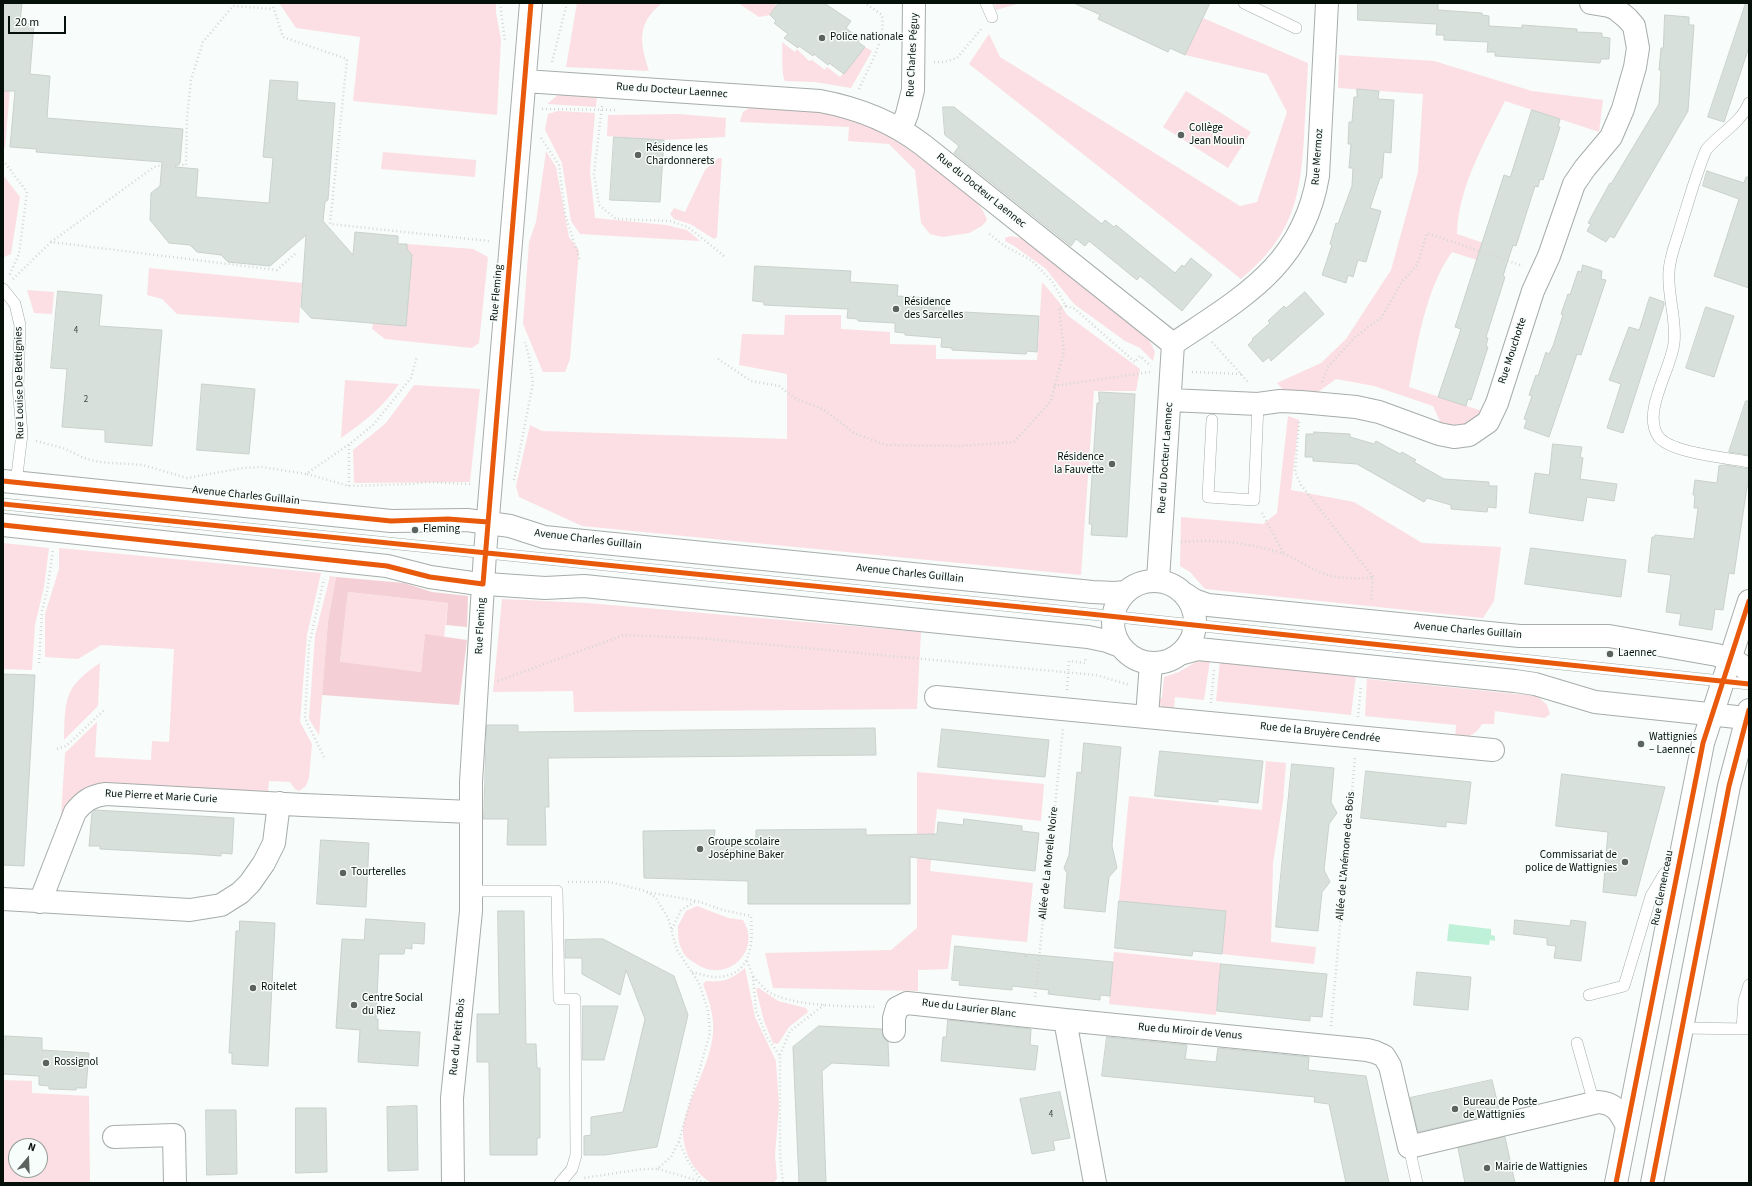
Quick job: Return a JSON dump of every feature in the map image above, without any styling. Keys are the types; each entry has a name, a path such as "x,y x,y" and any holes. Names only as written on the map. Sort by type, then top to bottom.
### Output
{"street":[{"name":"Rue Fleming","path":"471,891 471,812 485,553 535,82 531,3"},
{"name":"Rue Charles Péguy","path":"901,130 911,99 914,61 914,3"},
{"name":"Rue Mermoz","path":"1174,344 1246,294 1269,274 1286,255 1306,220 1316,190 1318,176 1327,3"},
{"name":"Rue Mouchotte","path":"1170,400 1261,404 1280,401 1368,408 1446,436 1461,437 1476,432 1488,422 1493,413 1532,291 1549,256 1574,184 1585,168 1607,144 1616,128 1638,57 1636,33 1627,18 1608,6 1591,3"},
{"name":"Rue du Docteur Laennec","path":"535,82 820,101 850,108 901,130 923,144 1174,344 1158,580"},
{"name":"Avenue Charles Guillain","path":"10,482 391,521 448,519 488,522 510,526 544,537 1092,592 1125,592"},
{"path":"3,525 387,566 430,578 483,584 525,588 545,588 571,585 1088,637 1107,641 1120,646 1134,658 1151,663 1169,660 1180,654 1198,649 1515,681 1535,684 1595,702 1711,714 1748,714 1729,786 1652,1183"},
{"name":"Avenue Charles Guillain","path":"1158,580 1173,585 1194,600 1208,605 1520,636 1609,636 1703,651 1729,659 1749,672"},
{"path":"1120,646 1114,632 1113,617 1117,603 1125,592 1138,583 1158,580"},
{"path":"1180,654 1189,644 1195,625 1192,606 1185,594"},
{"name":"Rue Clemenceau","path":"1616,1183 1700,752 1722,680 1749,601"},
{"path":"1147,716 1151,663"},
{"name":"Rue de la Bruyère Cendrée","path":"936,697 1493,750"},
{"name":"Rue Pierre et Marie Curie","path":"40,902 75,812 84,801 94,796 106,794 279,804 471,812"},
{"path":"3,899 190,910 221,905 240,893 250,884 264,863 274,843 279,804"},
{"name":"Rue du Petit Bois","path":"453,1183 452,1098 470,922 471,891"},
{"name":"Rue du Laurier Blanc","path":"897,1008 907,1003 920,1003 1065,1020"},
{"path":"894,1031 894,1018 897,1008"},
{"path":"1065,1020 1096,1183"},
{"name":"Rue du Miroir de Venus","path":"1065,1020 1329,1046 1375,1052 1384,1056 1390,1066 1409,1147"},
{"path":"1409,1147 1594,1103 1606,1103 1614,1107 1620,1113 1627,1126"},
{"path":"114,1137 174,1135 175,1183"}],"lane":[{"path":"986,3 992,18"},
{"path":"1244,3 1296,28"},
{"path":"1749,103 1739,118 1714,140 1706,150 1670,260 1669,285 1674,314 1674,345 1655,405 1653,418 1654,428 1658,437 1666,444 1677,449 1749,462"},
{"name":"Rue Louise De Bettignies","path":"6,284 15,304 20,325 18,386 22,437 10,482"},
{"path":"1212,420 1208,497 1254,500 1261,404"},
{"path":"3,504 1195,625 1749,684"},
{"path":"1590,994 1624,986 1651,896 1664,874 1680,858"},
{"path":"471,891 557,891 559,1000 575,1000 576,1154 572,1169 561,1183"},
{"path":"1681,1028 1745,1029 1744,1000 1749,985"},
{"path":"1577,1044 1594,1103"},
{"path":"1409,1147 1417,1183"}],"path":[{"path":"272,3 283,37 347,59 330,224 489,242 490,235"},
{"path":"500,3 505,46"},
{"path":"535,82 556,52 567,3"},
{"path":"850,108 882,34 882,15 865,3"},
{"path":"6,284 51,242 154,167 162,165 186,165 191,80 204,42 233,6 273,9"},
{"path":"914,61 944,62 957,58 992,18"},
{"path":"604,87 594,174 599,205 616,219 670,221 688,227 724,256"},
{"path":"540,136 559,165 565,214 580,261"},
{"path":"3,160 27,192 19,254 6,284"},
{"path":"987,232 1003,245 1031,260 1052,281 1066,306"},
{"path":"1368,621 1374,577 1301,485 1295,472 1301,402 1323,382 1328,367 1354,338 1382,317 1402,283 1417,265 1427,233 1541,272"},
{"path":"51,242 277,270 296,253"},
{"path":"718,359 751,381 779,386 796,399 822,409 854,433 886,445 961,446 1014,442 1051,401 1054,386 1064,351 1058,308 1066,306 1075,309 1135,362 1140,356 1157,371 1054,386"},
{"path":"1198,327 1242,374 1261,404"},
{"path":"306,474 349,445 373,425 412,378 417,356"},
{"path":"1172,372 1242,374"},
{"path":"22,437 55,445 84,458 99,462 143,465 187,478 243,468 262,467 306,474 349,486 412,484 425,482 474,484"},
{"path":"349,445 349,486"},
{"path":"1254,500 1272,530 1284,555"},
{"path":"39,663 42,611 47,591 55,530"},
{"path":"1161,544 1214,541 1256,547 1284,555 1327,575 1362,578 1374,577"},
{"path":"324,757 304,718 309,645 329,559"},
{"path":"477,689 624,635 697,638 1068,672 1096,675 1149,691"},
{"path":"58,749 66,746 104,710"},
{"path":"563,883 609,882 697,901 723,910 751,916 753,934 751,950 747,961 736,972 717,977 692,972"},
{"path":"646,891 656,898 668,918 677,950 699,984 708,1010 710,1033 679,1141 671,1158 657,1168"},
{"path":"672,929 681,910 697,901"},
{"path":"747,961 753,976 756,1011 767,1037 780,1056"},
{"path":"753,976 767,991 790,1000 825,1005 897,1008"},
{"path":"783,1183 780,1155 780,1056 790,1031 807,1016 825,1005"},
{"path":"679,1141 688,1161 700,1180"},
{"path":"561,1183 657,1168 706,1183"}],"shaded area":[{"path":"279,3 496,3 496,12 501,40 497,115 353,101 360,37 296,28"},
{"path":"577,3 662,3 648,19 642,34 642,43 649,71 566,67"},
{"path":"738,3 774,3 777,6 770,15 759,17"},
{"path":"994,3 1021,3 996,10"},
{"path":"1203,18 1308,63 1300,181 1290,217 1282,233 1271,248 1258,264 1241,279 969,64 989,34 1000,57 1240,206 1257,202 1287,112 1267,74 1185,55"},
{"path":"782,42 795,52 797,49 809,61 812,60 825,70 827,67 840,77 865,47 872,51 851,88 815,82 785,81"},
{"path":"1339,55 1434,61 1532,91 1603,100 1599,132 1505,101 1474,165 1462,199 1457,234 1510,252 1505,269 1452,252 1435,283 1429,300 1419,335 1409,387 1482,411 1474,420 1465,425 1455,427 1442,426 1433,406 1374,386 1336,379 1314,395 1287,394 1277,383 1321,363 1346,339 1391,270 1418,172 1423,94 1338,88"},
{"path":"3,76 11,77 5,148 3,147"},
{"path":"1186,91 1251,132 1228,168 1163,127"},
{"path":"559,94 597,96 596,107 547,104"},
{"path":"751,107 824,112 858,121 874,128 904,146 964,191 980,207 987,220 982,226 969,233 943,237 930,234 921,223 915,170 889,144 848,141 849,127 740,122 743,112"},
{"path":"558,111 595,113 590,171 595,218 666,225 687,230 700,241 580,234 571,221 562,163 545,130 548,114"},
{"path":"679,114 726,118 725,137 664,140 607,136 608,115"},
{"path":"546,151 556,167 569,237 579,250 570,359 565,372 543,372 523,324 529,242 536,222"},
{"path":"383,152 476,160 475,177 381,169"},
{"path":"718,158 722,158 717,237 714,239 690,224 674,219 670,214 674,208 685,212 705,170"},
{"path":"3,175 20,197 11,254 4,257"},
{"path":"1010,236 1021,238 1030,243 1147,336 1155,352 1153,361 1140,348 1125,341 1074,304 1045,268 1005,241 1005,238"},
{"path":"407,244 473,249 488,257 479,343 472,348 385,339 372,329 373,323 406,325 412,255 407,249"},
{"path":"149,268 302,283 299,323 177,314 162,299 147,295"},
{"path":"1042,282 1059,302 1067,315 1140,369 1136,391 1094,391 1081,575 582,526 519,497 516,486 530,425 542,431 787,439 787,374 739,365 742,334 784,335 785,315 841,315 841,329 890,332 890,344 936,345 936,359 1037,360"},
{"path":"27,290 54,292 52,314 34,313"},
{"path":"345,380 399,384 373,414 341,438"},
{"path":"414,385 480,389 470,482 354,483 353,450 386,423"},
{"path":"1288,416 1299,420 1291,490 1354,502 1422,543 1501,547 1494,601 1483,618 1205,589 1190,572 1180,566 1181,517 1263,524 1277,513"},
{"path":"3,543 49,548 44,587 35,625 32,670 3,669"},
{"path":"59,548 321,573 307,635 300,722 312,744 309,778 306,786 299,791 295,789 290,782 269,781 268,791 264,795 79,793 61,816 65,753 97,722 95,757 151,760 152,741 169,742 174,649 101,645 78,659 45,657 45,614 59,569"},
{"path":"330,576 336,577 328,621 319,735 309,719 315,636"},
{"path":"336,577 404,583 432,592 468,596 467,627 446,625 448,603 348,592 340,662 421,672 425,634 467,640 459,705 322,695 328,621"},
{"path":"348,592 448,603 444,637 425,635 421,672 340,663"},
{"path":"502,599 588,603 921,632 917,709 574,712 573,691 493,692"},
{"path":"1199,660 1210,660 1204,700 1175,697 1174,710 1162,708 1156,697 1162,698 1164,677 1179,672"},
{"path":"1220,660 1356,675 1351,715 1216,701"},
{"path":"100,663 98,706 64,740 66,704 69,695 79,679"},
{"path":"1367,679 1537,696 1547,705 1550,714 1545,718 1495,711 1494,724 1482,724 1474,734 1463,738 1455,738 1456,725 1365,716"},
{"path":"1266,761 1286,763 1283,801 1273,863 1271,942 1316,947 1314,964 1222,954 1226,911 1119,901 1129,796 1262,810"},
{"path":"917,772 1044,784 1041,821 937,809 930,871 1033,883 1027,942 952,935 948,969 918,970 918,991 773,988 765,953 891,950 917,928"},
{"path":"697,906 728,918 743,920 748,932 748,943 745,953 738,962 729,968 718,970 706,969 691,961 683,952 679,941 678,926 686,911"},
{"path":"1449,924 1491,929 1491,935 1495,936 1495,941 1490,940 1489,945 1447,941"},
{"path":"1114,952 1221,963 1216,1015 1109,1004"},
{"path":"745,968 755,1017 776,1061 779,1106 775,1155 777,1178 774,1183 712,1183 698,1172 693,1165 685,1148 683,1139 684,1122 690,1102 710,1051 713,1034 712,1012 703,984 706,981 722,981 736,975"},
{"path":"759,988 778,1001 806,1008 808,1012 789,1027 778,1044 773,1043 764,1021 756,989"},
{"path":"3,1080 32,1081 32,1093 89,1096 90,1183 3,1183"}],"building":[{"path":"3,3 22,3 20,23 34,24 30,74 50,76 47,118 183,129 180,163 175,167 198,169 196,197 269,203 273,158 263,157 270,80 298,82 297,100 335,103 328,200 325,202 323,221 353,255 355,232 398,236 398,244 407,244 407,249 412,255 406,326 311,318 301,307 306,235 270,266 228,262 221,255 197,252 190,245 169,243 150,220 151,193 160,186 162,162 36,152 37,149 10,147 15,91 3,91"},
{"name":"Police nationale","path":"779,3 824,3 851,21 846,28 860,39 858,42 865,47 844,74 829,63 828,65 814,54 813,56 784,38 788,34 774,23 776,21 770,15"},
{"path":"1074,3 1210,3 1185,55 1170,48 1168,52 1098,19 1100,15"},
{"path":"1358,3 1438,3 1438,10 1482,13 1482,15 1489,16 1489,26 1522,28 1522,25 1577,29 1577,32 1602,33 1602,37 1610,38 1609,59 1601,59 1600,63 1495,56 1495,52 1487,52 1488,42 1444,40 1444,35 1436,35 1437,24 1358,20"},
{"path":"1746,3 1749,3 1749,47 1724,122 1708,117"},
{"path":"1665,15 1689,17 1689,25 1694,25 1688,111 1614,238 1610,236 1606,242 1587,231 1591,224 1588,223 1610,183 1611,184 1659,104 1661,70 1659,70 1661,48 1663,48"},
{"path":"1357,89 1379,91 1378,99 1394,100 1391,153 1384,152 1382,178 1380,178 1370,208 1381,211 1366,262 1358,260 1353,277 1348,275 1346,283 1322,275 1332,245 1330,244 1336,223 1338,224 1352,186 1353,168 1349,168 1351,144 1348,144 1349,122 1352,122 1354,97 1357,97"},
{"path":"943,107 954,107 1102,224 1105,220 1114,227 1116,225 1175,273 1182,265 1184,267 1191,258 1212,275 1182,311 1140,276 1137,280 1089,241 1085,246 1076,239 1071,246 954,153 959,146 945,135"},
{"path":"1532,110 1560,119 1558,127 1560,127 1543,180 1540,179 1538,187 1535,186 1516,246 1513,245 1503,276 1505,277 1486,337 1488,338 1486,346 1488,347 1471,400 1468,399 1466,406 1438,397 1461,329 1455,327 1504,175 1510,177"},
{"name":"Résidence les Chardonnerets","path":"614,137 664,140 660,202 610,200"},
{"path":"1707,171 1744,183 1746,177 1749,177 1749,288 1714,276 1739,199 1703,186"},
{"path":"1583,265 1602,271 1601,279 1606,280 1581,355 1577,354 1549,437 1524,428 1527,420 1524,419 1532,396 1529,395 1536,375 1538,376 1546,352 1549,354 1553,346 1568,294 1570,295 1578,271 1581,272"},
{"name":"Résidence des Sarcelles","path":"755,266 851,271 850,282 898,285 897,296 945,299 944,311 1039,316 1037,352 1027,351 1026,354 952,350 952,348 941,347 942,338 905,335 905,333 895,332 895,323 858,321 858,319 847,318 848,309 764,305 764,302 753,301"},
{"path":"58,291 102,295 99,326 162,330 152,446 105,442 105,430 62,427 67,369 51,368"},
{"path":"1305,292 1324,314 1271,361 1269,357 1263,362 1248,345 1253,340 1252,339 1270,323 1268,321 1284,306 1286,308"},
{"path":"1650,297 1664,302 1664,305 1623,433 1607,428 1621,384 1609,380 1629,327 1639,330"},
{"path":"1706,307 1734,316 1714,377 1686,368"},
{"path":"202,384 255,389 249,454 197,450"},
{"name":"Résidence la Fauvette","path":"1099,392 1135,394 1127,537 1091,535 1092,524 1089,524 1090,506"},
{"path":"1746,401 1749,401 1749,455 1729,452"},
{"path":"1314,432 1350,434 1350,437 1374,444 1376,441 1400,454 1402,452 1416,460 1414,462 1444,479 1489,482 1489,486 1497,486 1496,508 1488,507 1487,512 1451,509 1451,505 1427,498 1424,502 1357,464 1313,461 1313,457 1305,457 1306,434 1314,434"},
{"path":"1553,444 1582,447 1580,457 1583,458 1580,479 1617,484 1614,501 1587,497 1583,521 1529,513 1535,473 1549,475"},
{"path":"1725,465 1749,469 1749,487 1747,487 1734,574 1729,573 1723,610 1715,609 1712,630 1679,625 1681,614 1666,612 1671,575 1648,572 1652,537 1655,537 1655,535 1694,539 1698,508 1694,508 1695,495 1693,495 1695,480 1717,483 1719,466"},
{"path":"1531,548 1626,560 1621,597 1525,584"},
{"path":"3,674 35,675 24,866 3,865"},
{"path":"487,725 518,725 518,732 875,728 876,755 548,758 549,807 545,807 546,845 507,845 508,819 484,819"},
{"path":"942,729 1049,740 1045,777 938,767"},
{"path":"1084,743 1121,747 1112,846 1117,868 1109,877 1105,912 1064,908 1067,873 1064,868 1069,855 1077,772 1081,773"},
{"path":"1160,751 1263,761 1258,803 1218,799 1218,802 1155,796"},
{"path":"1292,764 1334,768 1331,802 1337,813 1329,824 1324,870 1330,882 1322,892 1318,931 1276,927"},
{"path":"1366,771 1471,782 1466,824 1446,822 1446,827 1361,818"},
{"name":"Commissariat de police de Wattignies","path":"1562,774 1665,787 1636,896 1603,892 1608,832 1556,826"},
{"path":"95,810 234,818 232,854 221,853 221,856 100,849 100,846 89,846 92,813"},
{"path":"964,819 1022,826 1022,831 1039,833 1035,871 910,857 910,904 748,904 748,881 644,878 643,831 715,830 713,846 748,846 748,843 756,843 756,830 866,829 866,835 937,834 938,822 963,825"},
{"name":"Tourterelles","path":"321,840 369,843 366,907 317,904"},
{"path":"1119,901 1226,911 1222,954 1193,951 1192,956 1115,948"},
{"path":"498,911 524,911 526,1044 536,1044 537,1068 540,1068 540,1138 537,1138 537,1155 490,1155 489,1062 477,1062 477,1014 499,1014"},
{"name":"Centre Social du Riez","path":"366,919 425,923 424,944 412,943 412,949 405,948 404,954 379,954 376,1019 378,1019 378,1030 420,1032 418,1066 358,1062 360,1030 336,1028 342,939 364,940"},
{"path":"1515,920 1570,926 1571,920 1586,922 1581,961 1554,958 1556,946 1547,945 1547,938 1514,934"},
{"name":"Roitelet","path":"240,921 275,923 268,1066 232,1064 232,1053 229,1053 236,931 239,931"},
{"path":"603,939 674,976 688,1015 657,1147 605,1155 584,1155 584,1136 591,1135 591,1117 623,1112 645,1019 626,970 620,995 582,974 582,958 565,958 565,940"},
{"path":"955,946 1026,954 1025,957 1027,954 1113,962 1110,996 1100,995 1100,1000 1048,994 1049,990 1012,986 1012,990 959,985 960,981 952,980"},
{"path":"1221,964 1327,974 1322,1017 1310,1016 1310,1021 1217,1011"},
{"path":"1417,972 1471,977 1468,1010 1414,1005"},
{"path":"583,1006 618,1006 604,1060 583,1060"},
{"path":"948,1020 1031,1029 1030,1045 1038,1046 1035,1070 941,1061 943,1037 946,1037"},
{"path":"819,1026 882,1029 883,1037 888,1042 889,1066 832,1063 822,1071 826,1183 799,1183 793,1047"},
{"name":"Rossignol","path":"5,1036 42,1038 42,1050 89,1053 86,1088 76,1088 76,1090 49,1089 49,1086 39,1085 39,1076 3,1074 3,1040 5,1040"},
{"path":"1107,1037 1187,1045 1185,1059 1216,1062 1218,1048 1309,1057 1308,1070 1366,1076 1389,1183 1346,1183 1329,1104 1314,1102 1315,1097 1102,1076"},
{"name":"Bureau de Poste de Wattignies","path":"1492,1080 1500,1113 1418,1132 1410,1098"},
{"path":"1060,1092 1070,1138 1053,1141 1055,1150 1032,1154 1020,1099"},
{"path":"417,1106 418,1170 388,1171 387,1107"},
{"path":"296,1108 326,1108 327,1172 296,1173"},
{"path":"206,1110 236,1110 237,1174 207,1175"},
{"name":"Mairie de Wattignies","path":"1505,1137 1515,1183 1465,1183 1458,1148"}],"cycle path":[{"path":"3,525 387,566 430,577 483,584 531,3"},
{"path":"3,481 391,521 448,519 488,522"},
{"path":"3,504 1090,614 1749,684"},
{"path":"1616,1183 1703,743 1749,601"},
{"path":"1652,1183 1729,786 1749,710"}],"place":[{"name":"Police nationale","path":"822,38"},
{"name":"Collège Jean Moulin","path":"1181,135"},
{"name":"Résidence les Chardonnerets","path":"638,155"},
{"name":"Résidence des Sarcelles","path":"896,309"},
{"name":"Résidence la Fauvette","path":"1112,464"},
{"name":"Fleming","path":"415,530"},
{"name":"Laennec","path":"1610,654"},
{"name":"Wattignies – Laennec","path":"1641,744"},
{"name":"Groupe scolaire Joséphine Baker","path":"700,849"},
{"name":"Commissariat de police de Wattignies","path":"1625,862"},
{"name":"Tourterelles","path":"343,873"},
{"name":"Roitelet","path":"253,988"},
{"name":"Centre Social du Riez","path":"354,1005"},
{"name":"Rossignol","path":"46,1063"},
{"name":"Bureau de Poste de Wattignies","path":"1455,1109"},
{"name":"Mairie de Wattignies","path":"1487,1168"}]}
